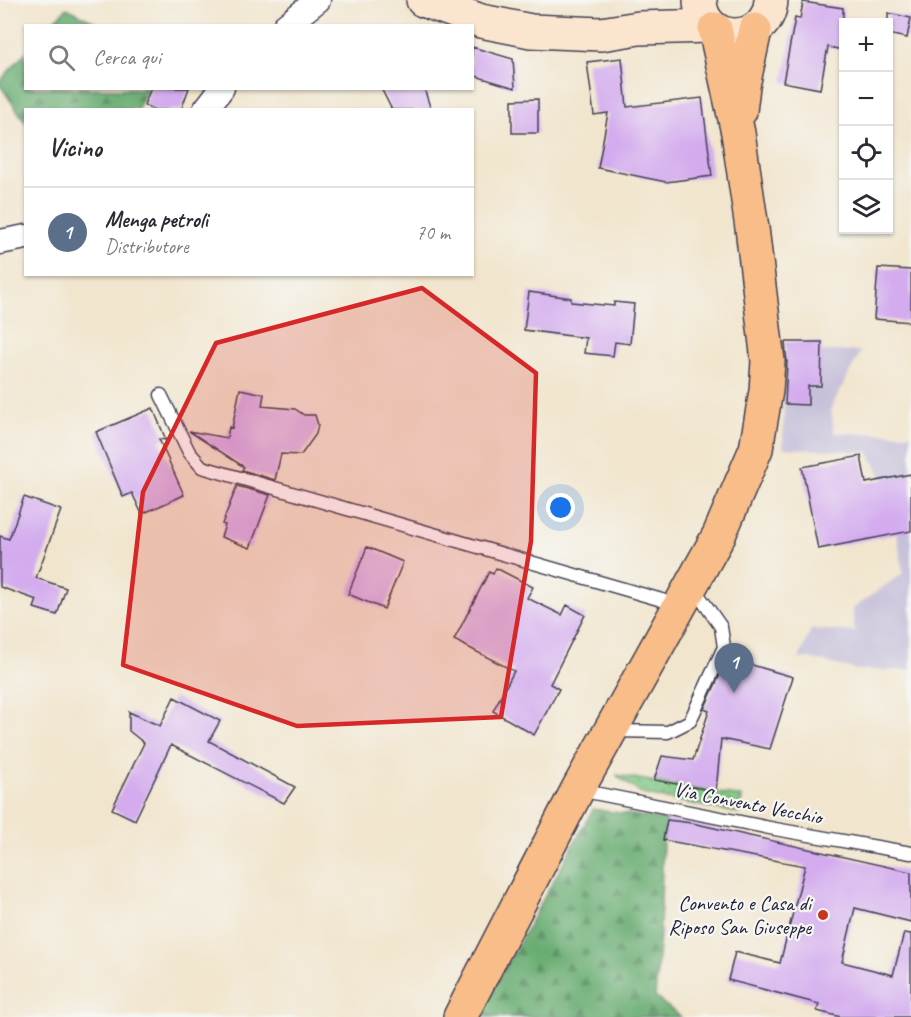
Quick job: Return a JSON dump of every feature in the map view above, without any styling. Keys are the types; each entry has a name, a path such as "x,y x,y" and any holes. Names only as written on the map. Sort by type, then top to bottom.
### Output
{"main road":[{"path":"423,0 481,21 531,31 601,34 709,18"},
{"path":"639,28 677,11 691,0"},
{"path":"709,18 723,33 731,35 747,33 755,30 769,14 771,0"},
{"path":"460,1017 578,789 719,535 756,449 766,391 768,361 738,133 709,18"},
{"path":"738,133 743,86 755,30"}],"street":[{"path":"288,24 318,0"},
{"path":"207,108 220,90"},
{"path":"0,242 24,237"}],"lane":[{"path":"161,395 189,452 202,467 686,595 721,627 724,647 690,721 668,732 611,731"},
{"name":"Via Convento Vecchio","path":"578,789 775,829 911,853"}],"highlighted area":[{"path":"422,288 536,373 531,541 501,717 297,726 123,665 143,492 216,343"}],"shaded area":[{"path":"785,351 861,351 831,408 834,433 911,434 911,670 857,670 809,658 799,659 811,629 855,632 852,609 903,573 890,490 868,452 783,448"}],"green space":[{"path":"67,8 98,24 51,24"},
{"path":"24,54 24,90 147,90 138,108 24,108 24,121 0,85 0,81"},
{"path":"616,775 742,797 739,813 642,794"},
{"path":"593,809 667,820 663,840 655,997 681,1017 484,1017 483,1008"}],"building":[{"path":"803,2 843,8 843,18 839,18 839,49 828,47 820,89 783,82 795,18 800,19"},
{"path":"888,13 911,18 907,38 893,35 893,18 888,18"},
{"path":"474,48 513,59 515,88 474,76"},
{"path":"622,58 627,107 702,98 712,176 666,182 598,168 608,113 594,115 587,62"},
{"path":"150,90 188,90 182,108 151,108 144,105"},
{"path":"382,90 425,90 430,108 391,108"},
{"path":"538,99 538,133 512,133 512,100"},
{"path":"878,268 911,270 911,322 874,319"},
{"path":"529,292 571,298 571,302 614,306 614,302 634,304 630,344 615,342 613,356 584,353 586,338 524,330"},
{"path":"785,342 822,342 821,386 808,386 808,405 785,404 787,362"},
{"path":"240,389 264,394 262,406 295,409 304,415 315,415 318,425 316,434 301,455 281,454 275,480 242,470 244,467 189,431 227,438 229,427 232,428"},
{"path":"153,408 166,440 159,439 184,495 142,514 132,493 123,497 96,432"},
{"path":"861,456 866,483 911,474 911,531 818,549 802,467"},
{"path":"237,486 270,495 250,548 221,537 225,525 222,524"},
{"path":"24,497 61,510 36,578 66,588 57,615 34,608 37,600 0,587 0,536 9,539"},
{"path":"367,547 403,562 384,609 348,594"},
{"path":"496,568 533,587 527,598 562,615 567,605 585,615 550,684 559,689 534,735 493,711 514,671 454,640 489,572 493,574"},
{"path":"728,658 793,677 770,749 721,739 716,791 654,780 662,756 693,760 709,711 704,709"},
{"path":"174,697 220,721 209,741 295,787 284,803 171,745 135,820 112,809 144,743 129,731 129,712 160,726"},
{"name":"Convento e Casa di Riposo San Giuseppe","path":"667,820 692,823 911,872 911,922 855,908 842,962 893,975 904,933 911,934 911,1017 841,1017 817,1011 819,1004 728,980 735,952 780,963 805,866 663,840"}],"place":[{"name":"Menga petroli","path":"734,693"},
{"name":"Convento e Casa di Riposo San Giuseppe","path":"823,915"}]}
